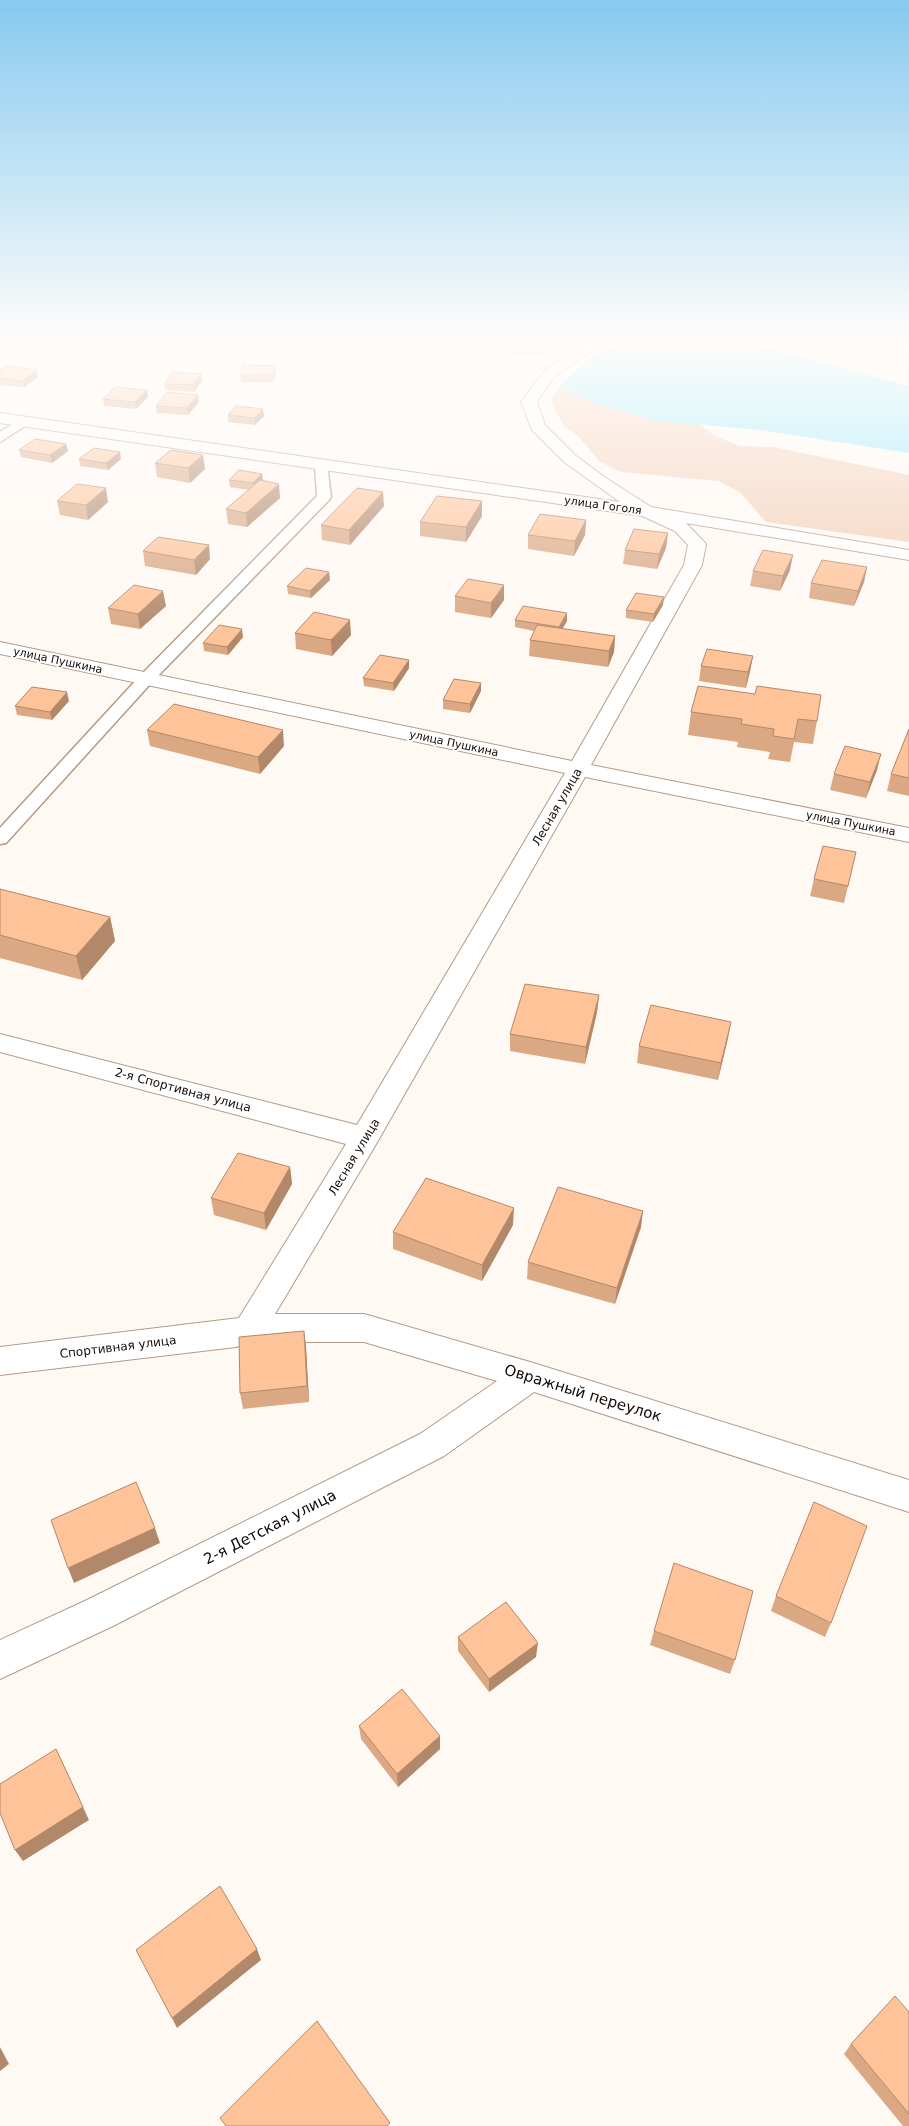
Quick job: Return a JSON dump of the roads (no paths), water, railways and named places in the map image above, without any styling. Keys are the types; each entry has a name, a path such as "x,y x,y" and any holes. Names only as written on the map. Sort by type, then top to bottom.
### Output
{"street":[{"name":"улица Гоголя","path":"164,441 646,511 909,555"},
{"name":"Лесная улица","path":"243,1330 365,1138 579,769 693,565 698,544 681,528 646,511 600,482 570,459 552,441"},
{"name":"улица Пушкина","path":"0,648 579,769 909,835"},
{"name":"2-я Спортивная улица","path":"0,1043 365,1138"},
{"name":"Овражный переулок","path":"243,1330 364,1328 530,1376 909,1496"},
{"name":"Спортивная улица","path":"0,1361 243,1330"},
{"name":"2-я Детская улица","path":"0,1660 100,1613 432,1444 530,1376"}],"lane":[{"path":"0,839 146,679 324,497 321,464"}],"water":[{"path":"833,441 909,441 909,453"}]}
